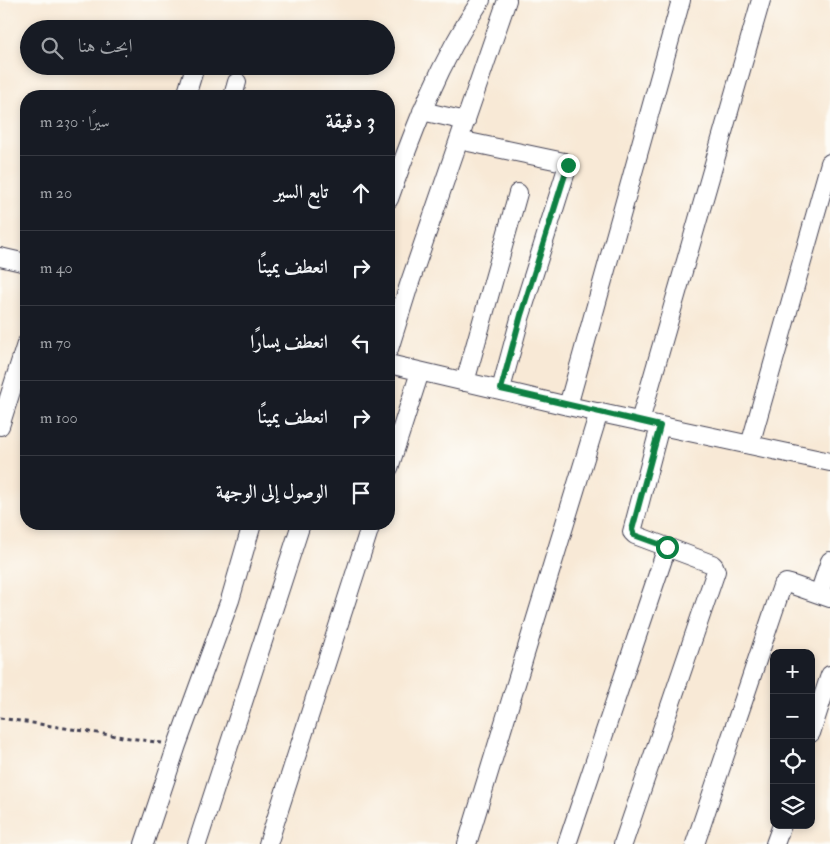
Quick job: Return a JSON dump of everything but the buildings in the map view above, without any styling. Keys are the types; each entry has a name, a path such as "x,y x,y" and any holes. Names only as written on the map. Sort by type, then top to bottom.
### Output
{"street":[{"path":"395,183 422,110 446,59 481,0"},
{"path":"395,329 408,285 507,0"},
{"path":"568,406 681,0"},
{"path":"640,421 761,0"},
{"path":"188,90 192,75"},
{"path":"422,110 466,121"},
{"path":"459,140 564,162 568,165 521,315 501,389"},
{"path":"750,445 830,162"},
{"path":"464,382 518,193"},
{"path":"0,256 20,261"},
{"path":"0,426 20,363"},
{"path":"395,366 568,406 830,462"},
{"path":"395,449 420,372"},
{"path":"467,844 599,412"},
{"path":"623,844 716,571 712,564 634,535 632,530 660,426"},
{"path":"144,844 177,745 230,600 250,530"},
{"path":"197,844 299,530"},
{"path":"268,844 368,530"},
{"path":"567,844 667,547"},
{"path":"695,844 781,589 784,584 790,584 825,596 830,560"},
{"path":"815,721 830,675"},
{"path":"776,844 781,829"}],"path":[{"path":"0,718 177,745"}],"route":[{"path":"568,165 521,315 501,389 660,426 632,532 634,535 667,547"}]}
